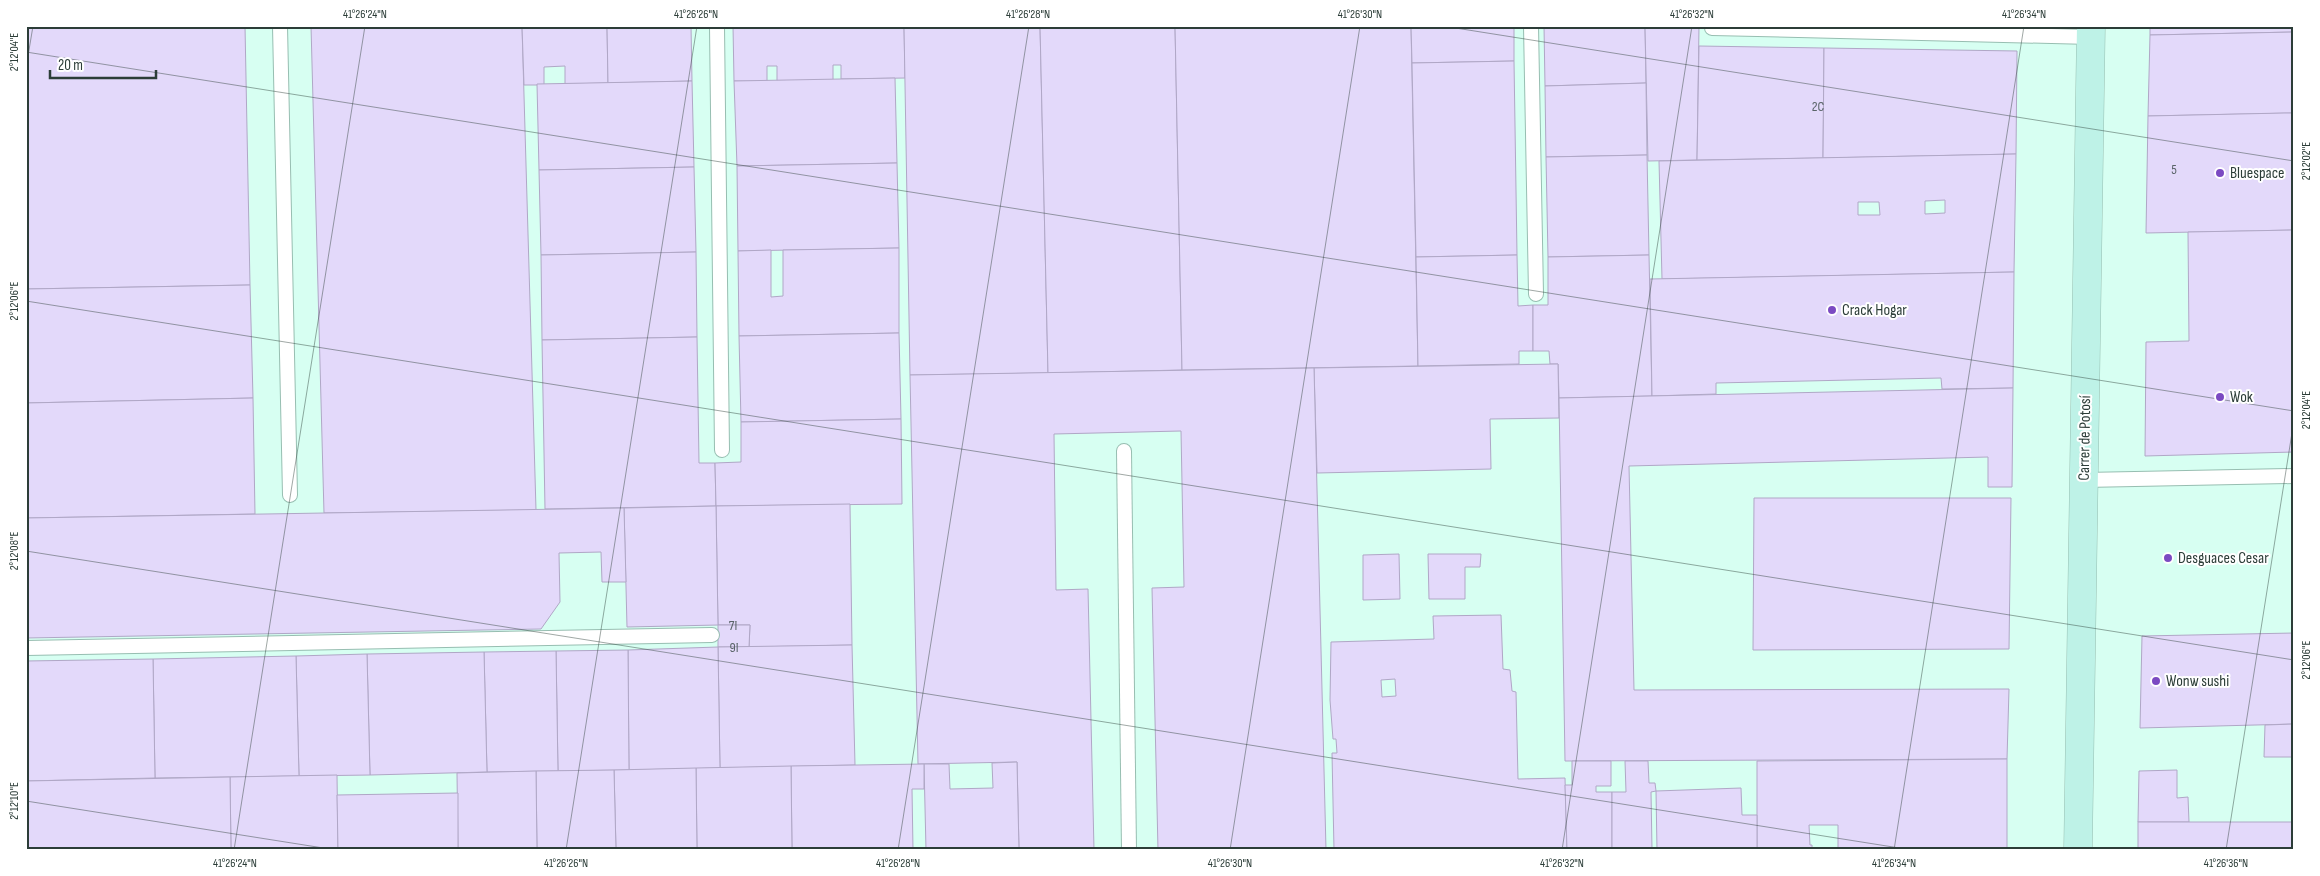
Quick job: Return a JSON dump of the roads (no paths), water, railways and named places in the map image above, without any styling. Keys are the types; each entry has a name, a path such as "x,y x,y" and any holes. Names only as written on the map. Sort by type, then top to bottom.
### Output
{"street":[{"name":"Carrer de Potosí","path":"2078,850 2091,32"}],"lane":[{"path":"280,26 290,495"},
{"path":"716,26 722,450"},
{"path":"1531,26 1536,294"},
{"path":"1712,28 2091,32"},
{"path":"1124,452 1129,850"},
{"path":"2084,480 2294,476"},
{"path":"26,648 712,635"}],"place":[{"name":"Bluespace","path":"2220,173"},
{"name":"Crack Hogar","path":"1832,310"},
{"name":"Wok","path":"2220,397"},
{"name":"Desguaces Cesar","path":"2168,558"},
{"name":"Wonw sushi","path":"2156,681"}]}
